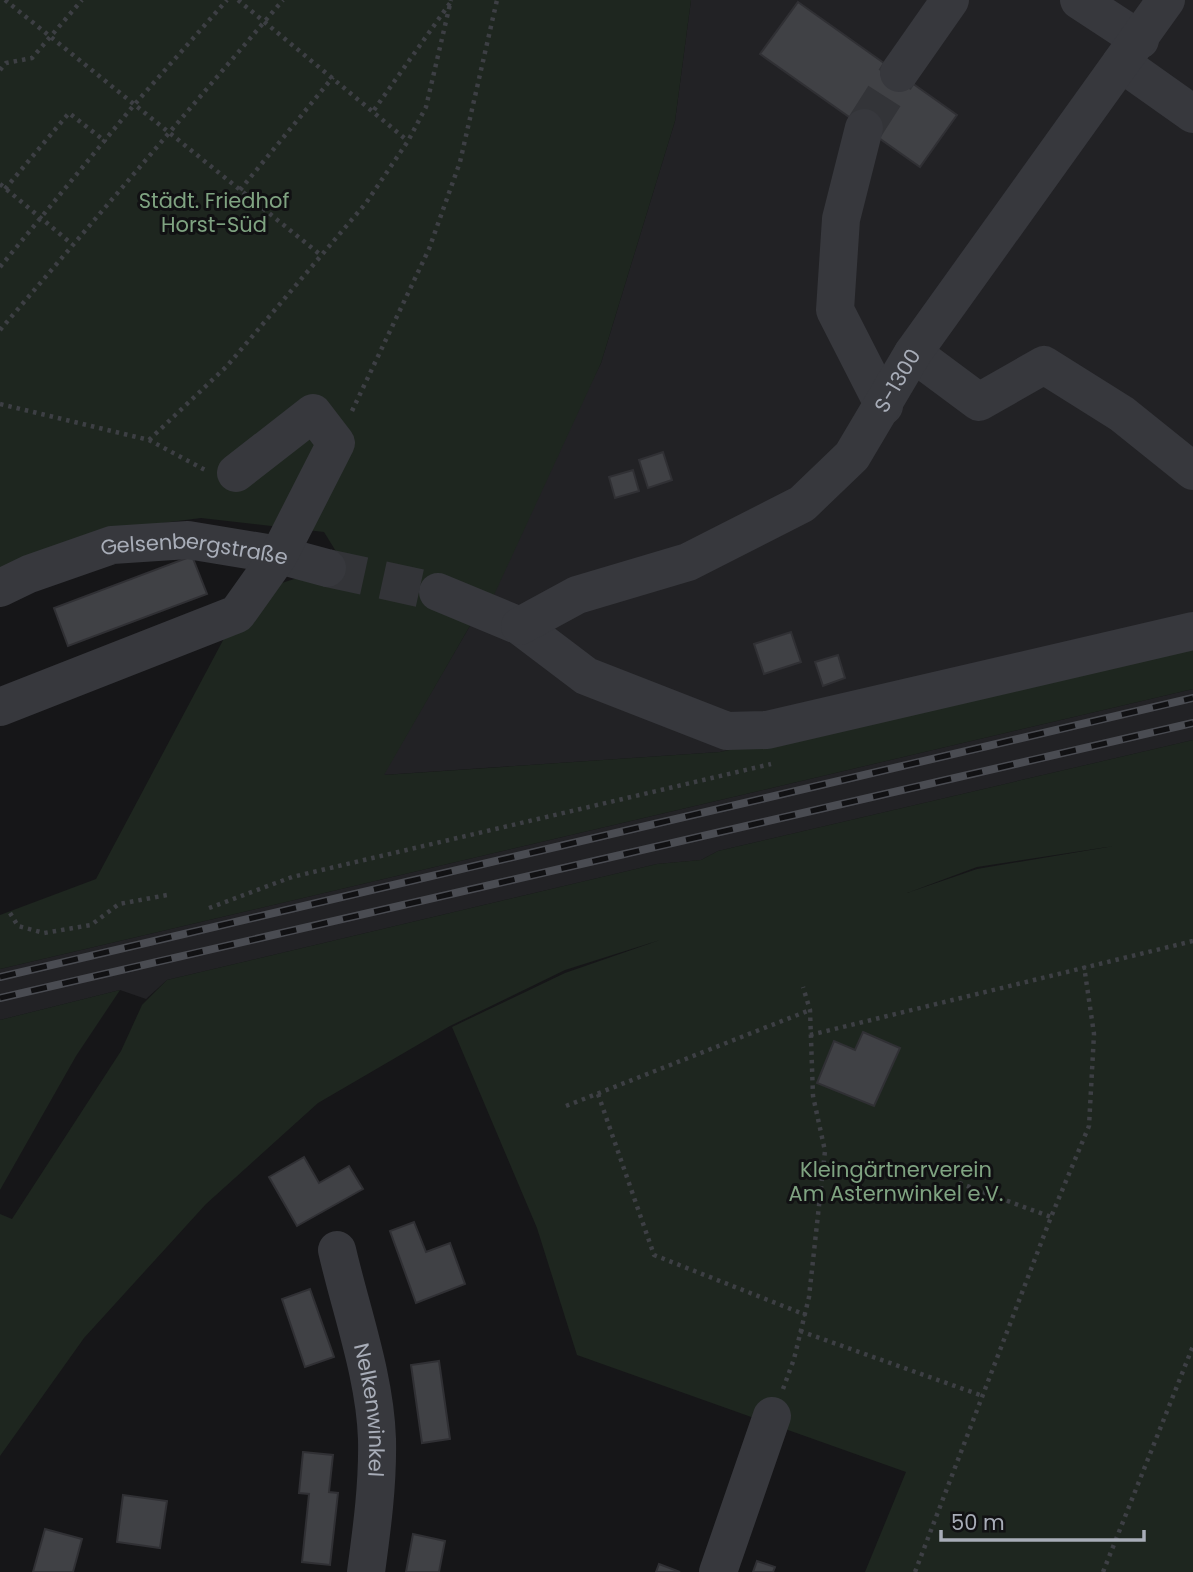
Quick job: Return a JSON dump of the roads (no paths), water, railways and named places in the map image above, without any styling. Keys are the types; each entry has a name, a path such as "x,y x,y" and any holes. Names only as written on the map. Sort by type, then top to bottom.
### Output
{"street":[{"path":"899,74 950,0"},
{"path":"1079,0 1193,114"},
{"name":"S-1300","path":"520,626 577,595 688,562 802,504 852,456 884,407 913,353 1166,0"},
{"path":"864,128 841,219 835,310 884,407"},
{"path":"913,353 979,402 1044,365 1122,414 1193,471"},
{"path":"236,472 313,413 335,443 279,555 327,568"},
{"name":"Gelsenbergstraße","path":"0,589 29,574 112,545 187,540 279,555 237,614 0,707"},
{"path":"438,592 520,626 586,676 727,731 767,730 1193,631"},
{"name":"Nelkenwinkel","path":"337,1250 368,1380 377,1437 374,1512 366,1572"},
{"path":"718,1572 772,1416"}],"tunnel":[{"path":"864,128 899,73"},
{"path":"327,568 438,592"}],"railway":[{"path":"0,977 1193,698"},
{"path":"0,998 1193,723"}],"park label":[{"name":"Städt. Friedhof Horst-Süd","path":"214,212"},
{"name":"Kleingärtnerverein Am Asternwinkel e.V.","path":"896,1181"}]}
